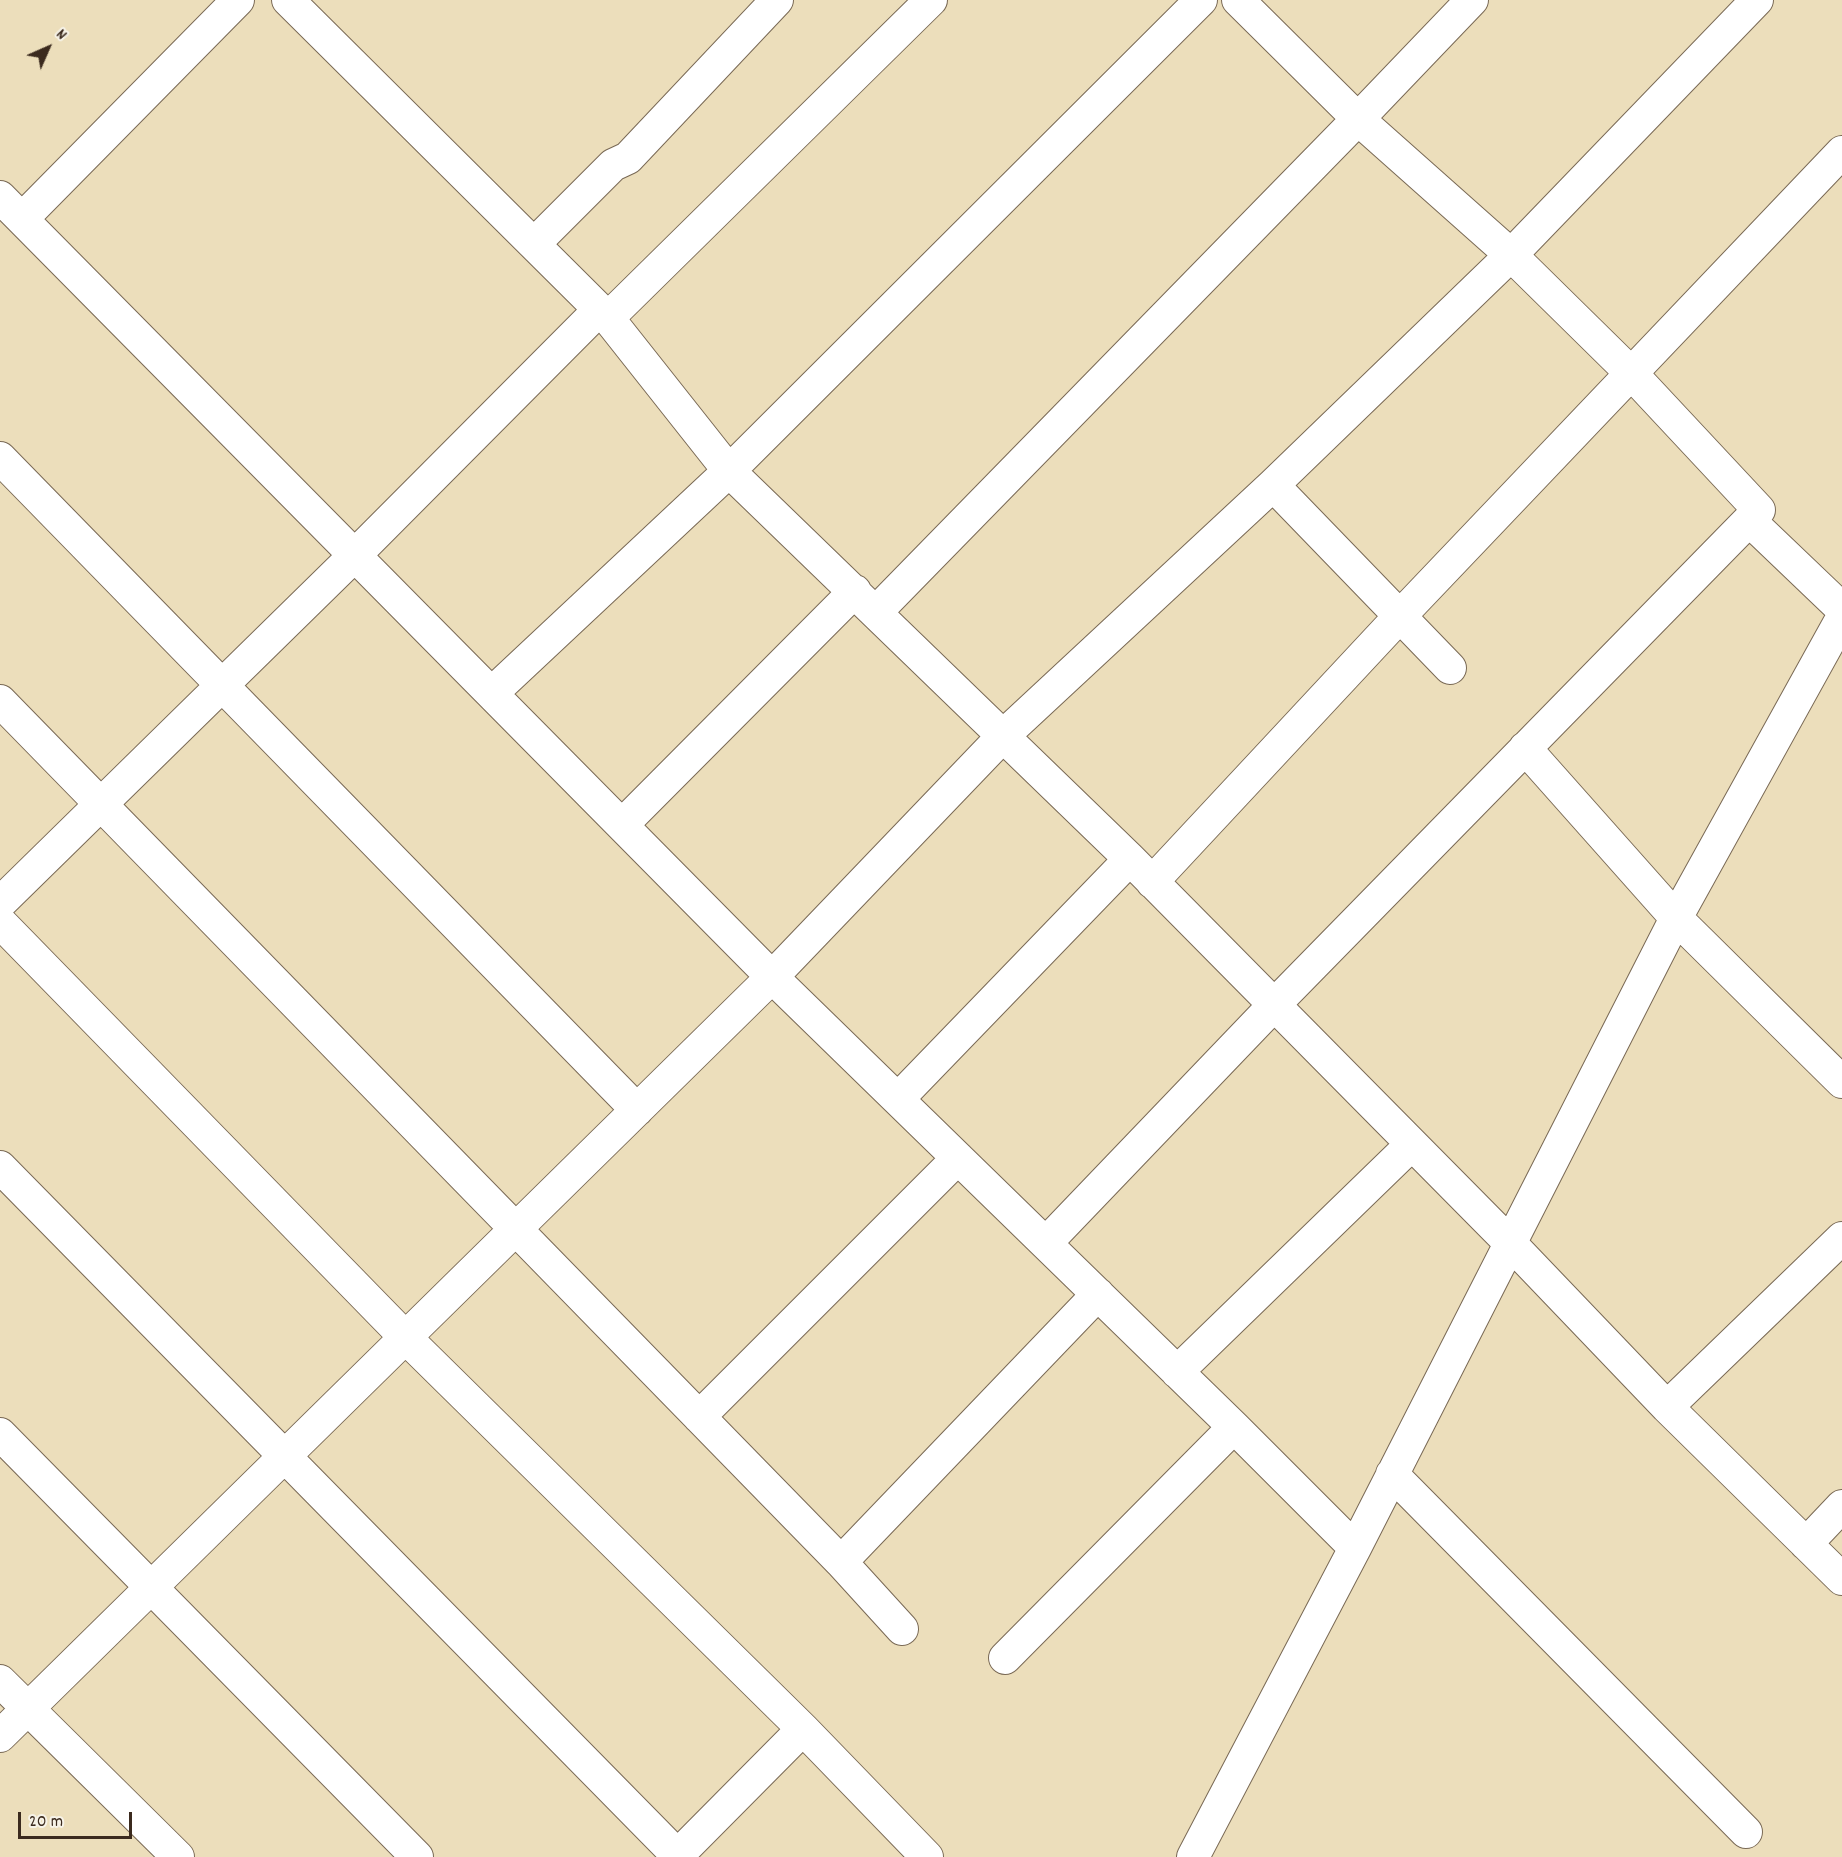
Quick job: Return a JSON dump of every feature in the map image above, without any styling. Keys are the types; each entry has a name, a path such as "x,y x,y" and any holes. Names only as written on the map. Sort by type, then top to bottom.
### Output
{"street":[{"path":"22,219 238,0"},
{"path":"288,0 604,314 729,471 866,601 1130,859 1511,1244 1667,1407 1842,1579"},
{"path":"534,244 614,165 628,158 777,0"},
{"path":"0,903 355,555 931,0"},
{"path":"492,693 729,471 1201,0"},
{"path":"1046,1243 1275,1004 1760,510 1631,373 1511,255 1358,119 1238,0"},
{"path":"622,825 866,601 1358,119 1472,0"},
{"path":"0,1736 772,977 1003,736 1274,485 1511,255 1757,0"},
{"path":"1152,882 1400,616 1842,152"},
{"path":"0,197 772,977 1177,1371 1355,1548"},
{"path":"0,458 638,1110"},
{"path":"1274,485 1450,668"},
{"path":"1750,521 1842,609"},
{"path":"1193,1857 1355,1548 1676,918 1842,618"},
{"path":"0,701 841,1562 902,1629"},
{"path":"1525,748 1676,918 1842,1082"},
{"path":"898,1099 1130,859"},
{"path":"0,922 406,1338 803,1729 927,1857"},
{"path":"1177,1371 1411,1144"},
{"path":"699,1417 958,1158"},
{"path":"0,1167 677,1856 803,1729"},
{"path":"1667,1407 1842,1238"},
{"path":"841,1562 1098,1294"},
{"path":"1005,1658 1234,1427"},
{"path":"0,1434 417,1857"},
{"path":"1392,1474 1746,1832"},
{"path":"1806,1544 1842,1506"},
{"path":"0,1680 178,1857"}]}
